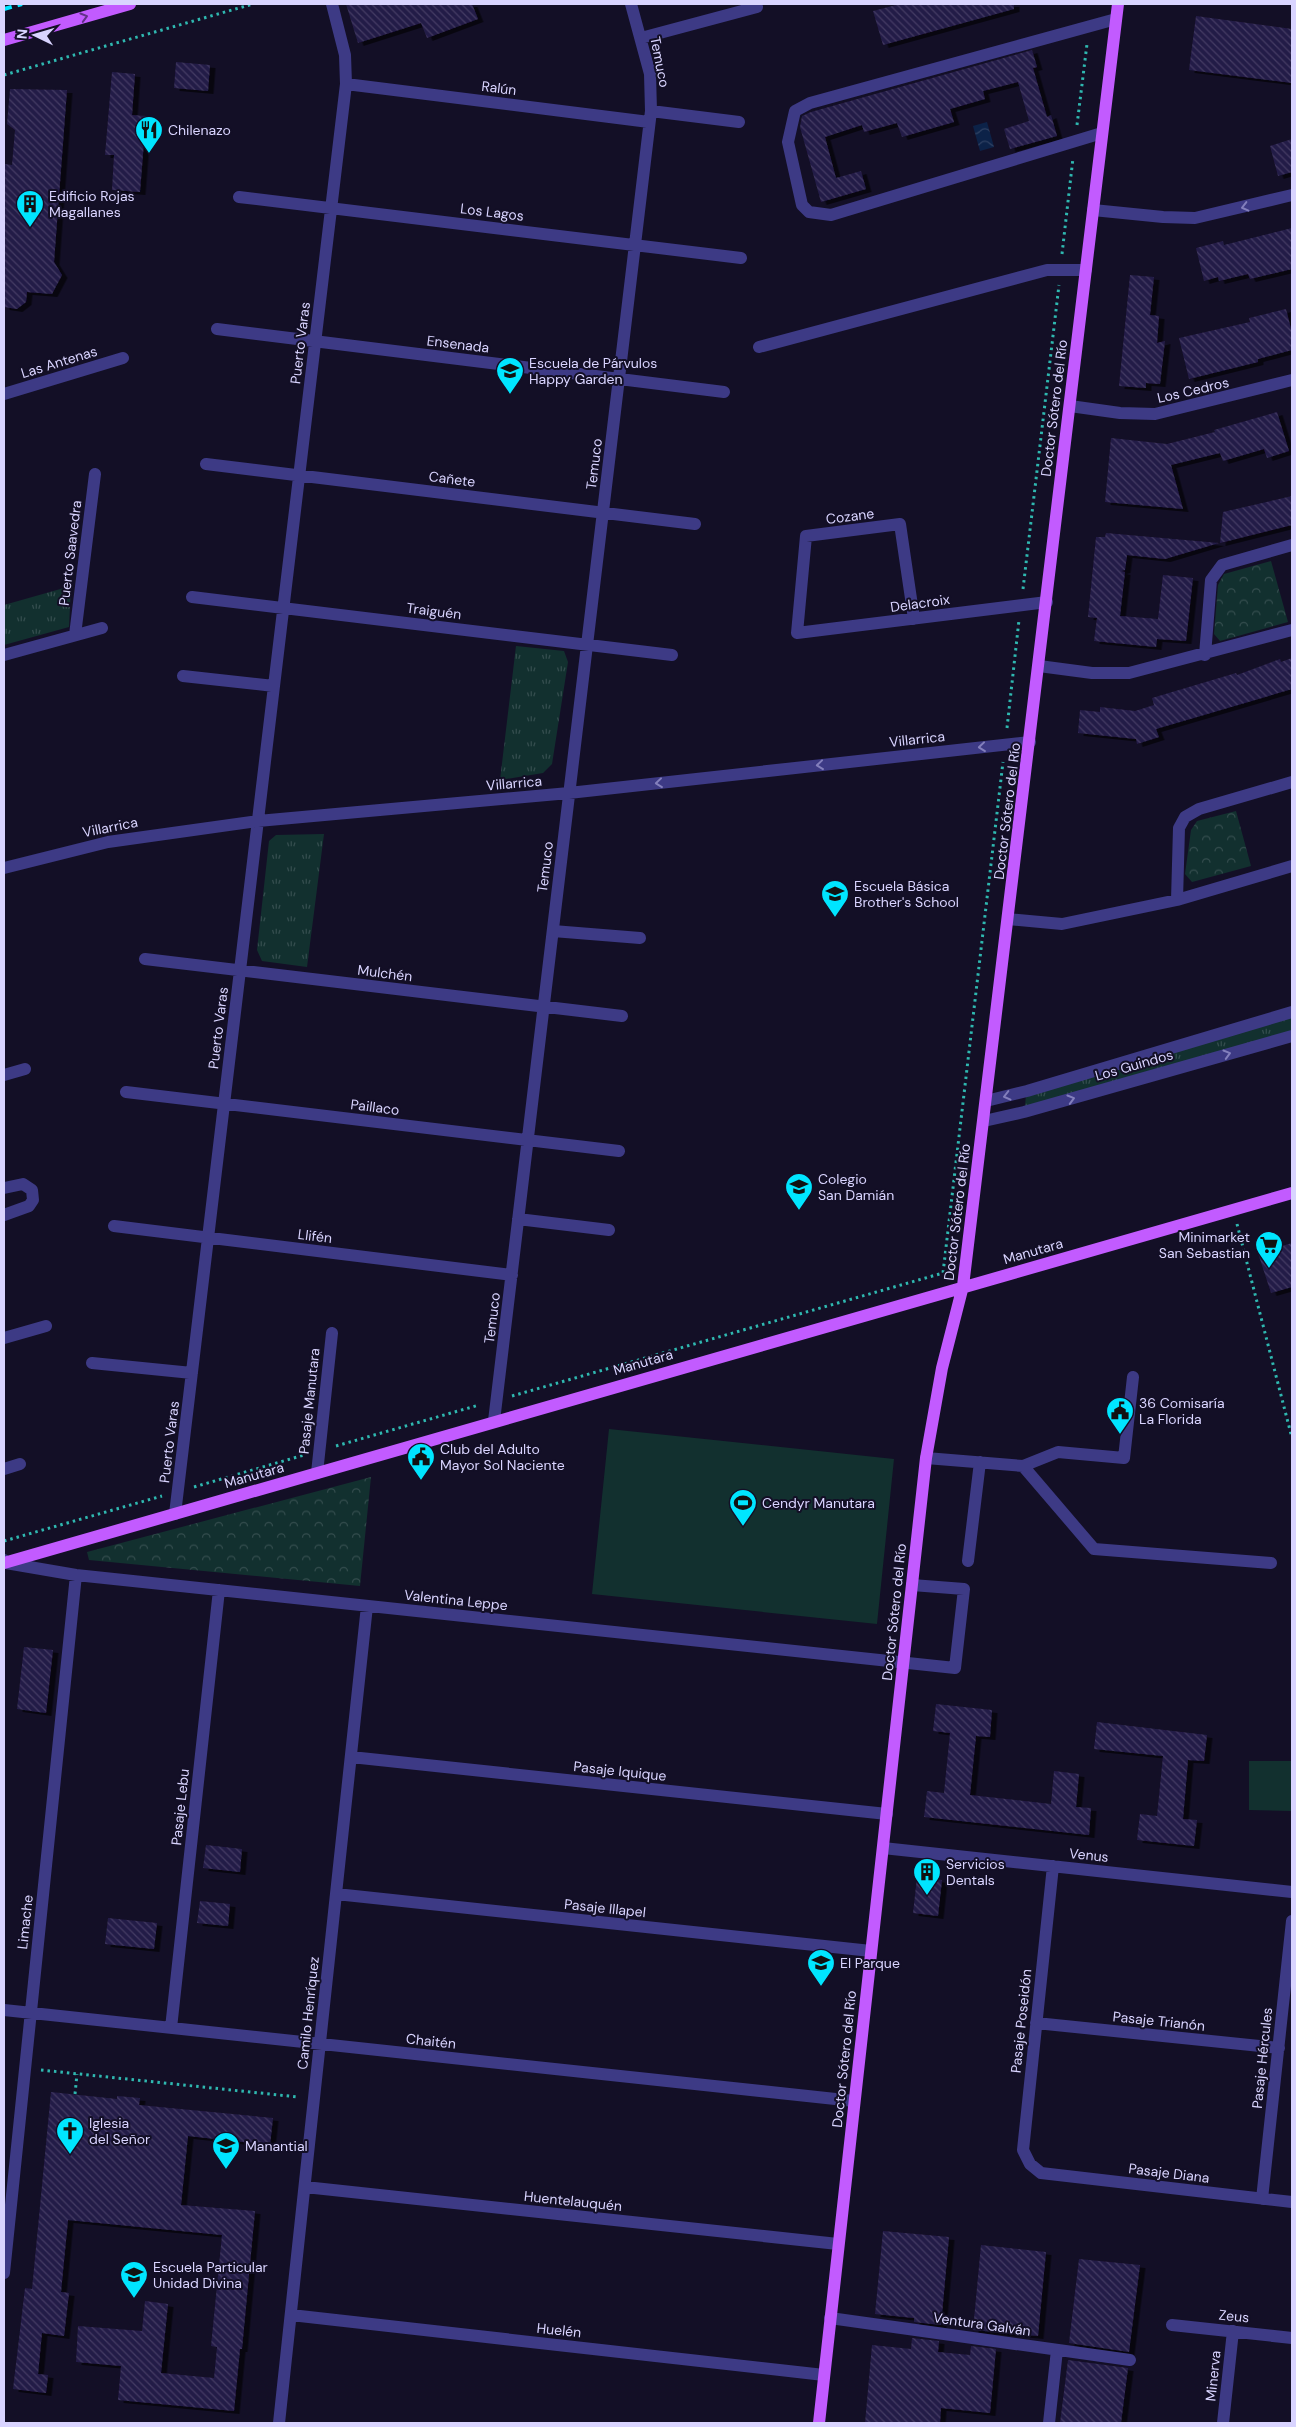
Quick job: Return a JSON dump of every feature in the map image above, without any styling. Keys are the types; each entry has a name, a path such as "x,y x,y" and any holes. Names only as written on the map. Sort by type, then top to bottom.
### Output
{"main road":[{"path":"4,40 130,4"},
{"name":"Doctor Sótero del Río","path":"818,2423 926,1458 942,1368 963,1286 1118,4"},
{"name":"Manutara","path":"4,1561 175,1514 494,1420 1292,1193"}],"street":[{"name":"Puerto Varas","path":"175,1514 346,84 345,55 332,4"},
{"name":"Temuco","path":"494,1420 650,116 650,74 631,4"},
{"path":"641,38 757,7"},
{"path":"1102,133 831,215 810,212 802,205 788,142 795,111 810,103 1116,19"},
{"name":"Ralún","path":"346,84 650,116 739,122"},
{"path":"1093,210 1163,217 1195,218 1292,195"},
{"name":"Los Lagos","path":"239,197 741,258"},
{"path":"759,347 1048,270 1086,270"},
{"name":"Ensenada","path":"217,329 724,392"},
{"name":"Las Antenas","path":"4,394 122,358"},
{"name":"Los Cedros","path":"1070,406 1120,413 1155,414 1184,409 1292,380"},
{"name":"Cañete","path":"206,464 695,524"},
{"name":"Puerto Saavedra","path":"75,635 95,474"},
{"name":"Cozane","path":"797,633 806,536 900,524 914,620"},
{"path":"1205,655 1211,580 1215,571 1222,565 1292,545"},
{"name":"Traiguén","path":"192,597 672,655"},
{"name":"Delacroix","path":"797,633 1047,602"},
{"path":"4,655 102,628"},
{"path":"1039,666 1092,673 1128,673 1205,655 1292,630"},
{"path":"183,676 274,686"},
{"name":"Villarrica","path":"4,868 108,842 258,821 569,793 1030,742"},
{"path":"1177,900 1179,828 1185,817 1199,809 1292,782"},
{"path":"1008,919 1062,924 1177,900 1292,866"},
{"path":"553,930 640,938"},
{"name":"Mulchén","path":"145,960 622,1016"},
{"name":"Los Guindos","path":"986,1101 1027,1091 1292,1012"},
{"name":"Los Guindos","path":"984,1121 1024,1112 1292,1036"},
{"path":"4,1075 25,1069"},
{"name":"Paillaco","path":"126,1092 619,1151"},
{"path":"4,1188 23,1184 28,1186 34,1196 29,1206 4,1215"},
{"path":"518,1219 609,1230"},
{"name":"Llifén","path":"114,1226 512,1275"},
{"path":"4,1338 46,1326"},
{"name":"Pasaje Manutara","path":"316,1473 332,1333"},
{"path":"92,1363 192,1373"},
{"path":"926,1458 1023,1466 1058,1452 1124,1458 1133,1378"},
{"path":"968,1561 980,1462"},
{"path":"4,1469 20,1464"},
{"path":"1023,1466 1094,1549 1271,1563"},
{"name":"Valentina Leppe","path":"4,1561 76,1575 903,1664 956,1668 964,1589 912,1585"},
{"name":"Limache","path":"4,2273 10,2160 25,2069 76,1575"},
{"name":"Pasaje Lebu","path":"171,2028 219,1590"},
{"name":"Camilo Henríquez","path":"279,2423 367,1606"},
{"name":"Pasaje Iquique","path":"351,1757 887,1814"},
{"name":"Venus","path":"883,1848 1292,1892"},
{"name":"Pasaje Poseidón","path":"1041,2173 1030,2164 1023,2150 1054,1866"},
{"name":"Pasaje Illapel","path":"336,1894 871,1951"},
{"name":"Pasaje Hércules","path":"1262,2199 1292,1920"},
{"name":"Chaitén","path":"4,2010 854,2101"},
{"name":"Pasaje Trianón","path":"1036,2023 1278,2048"},
{"name":"Pasaje Diana","path":"1041,2173 1292,2202"},
{"name":"Huentelauquén","path":"305,2187 838,2244"},
{"name":"Huelén","path":"291,2315 824,2375"},
{"name":"Ventura Galván","path":"830,2318 1130,2360"},
{"name":"Zeus","path":"1172,2325 1292,2338"},
{"name":"Minerva","path":"1223,2423 1233,2331"},
{"path":"1049,2423 1057,2350"}],"path":[{"path":"4,75 253,4"},
{"path":"945,1258 1089,27"},
{"path":"1233,1209 1292,1438"},
{"path":"25,2069 314,2099"},
{"path":"75,2094 76,2074"}],"green space":[{"path":"1271,561 1288,622 1220,641 1214,634 1218,585 1224,574"},
{"path":"71,586 69,627 4,645 4,605"},
{"path":"516,646 564,651 568,662 552,764 543,773 500,780"},
{"path":"1236,811 1251,866 1192,882 1185,874 1191,830 1197,821"},
{"path":"324,834 307,967 262,961 257,950 269,841 276,835"},
{"path":"1292,1015 1292,1032 1025,1107 1026,1094"},
{"name":"Cendyr Manutara","path":"609,1429 894,1459 877,1624 592,1594"},
{"path":"371,1477 360,1586 89,1560 87,1552"},
{"path":"1249,1761 1292,1761 1292,1811 1249,1810"}],"water":[{"path":"987,122 994,147 980,151 973,126"}],"building":[{"path":"346,4 472,4 478,19 427,38 421,23 358,43"},
{"path":"900,4 1014,4 1014,9 883,45 873,11"},
{"path":"1196,16 1292,29 1292,83 1189,70"},
{"path":"1032,50 1037,67 1033,68 1047,117 1051,115 1057,136 1010,149 1004,129 1029,121 1018,82 983,91 985,99 950,109 954,122 902,137 897,123 864,132 862,125 825,137 836,178 861,171 866,189 821,202 800,127 802,116"},
{"path":"176,62 210,65 208,91 174,88"},
{"path":"112,72 135,74 132,115 146,116 140,192 112,190 114,155 105,155"},
{"name":"Edificio Rojas Magallanes","path":"10,89 67,90 54,262 62,275 52,294 27,292 26,302 17,309 4,307 4,179 5,164 12,165 15,130 7,124"},
{"path":"1292,139 1292,172 1278,176 1270,146"},
{"path":"1292,228 1292,269 1250,279 1248,274 1219,281 1218,277 1204,281 1196,248 1223,241 1224,245"},
{"path":"1130,275 1154,277 1150,315 1159,316 1157,343 1165,341 1160,384 1146,383 1146,388 1119,386"},
{"path":"1286,309 1292,333 1292,350 1258,359 1258,362 1189,379 1179,338 1250,322 1249,318"},
{"path":"1277,412 1289,451 1267,458 1264,449 1223,461 1220,453 1171,465 1183,509 1105,502 1111,438 1167,444 1215,432 1214,430"},
{"path":"1292,496 1292,525 1220,543 1223,512"},
{"path":"1106,533 1219,543 1165,559 1127,555 1125,570 1121,571 1125,572 1120,616 1158,619 1163,575 1193,578 1186,641 1157,639 1156,647 1094,641 1097,618 1088,617 1096,537 1105,537"},
{"path":"1292,658 1292,689 1156,729 1159,737 1137,744 1136,739 1078,733 1080,710 1100,712 1100,707 1135,711 1154,705 1152,698 1236,673 1237,675 1280,659 1281,662"},
{"path":"1292,1243 1292,1287 1271,1293 1258,1253"},
{"path":"24,1647 53,1650 46,1713 17,1709"},
{"path":"936,1704 992,1710 990,1737 976,1736 970,1795 1051,1804 1054,1771 1079,1774 1076,1807 1091,1808 1089,1835 924,1817 927,1791 944,1793 950,1733 933,1731"},
{"path":"1097,1722 1207,1735 1204,1761 1188,1760 1183,1819 1197,1820 1194,1846 1137,1840 1140,1814 1157,1816 1163,1756 1094,1749"},
{"path":"206,1845 242,1849 240,1872 203,1868"},
{"name":"Servicios Dentals","path":"917,1877 942,1880 938,1916 913,1913"},
{"path":"200,1901 230,1904 228,1926 197,1923"},
{"path":"108,1918 157,1923 154,1949 105,1944"},
{"path":"51,2092 117,2099 117,2096 140,2098 139,2105 273,2118 270,2145 188,2136 181,2205 255,2211 234,2411 118,2400 121,2366 76,2362 78,2326 142,2331 145,2301 168,2304 161,2373 214,2378 217,2347 211,2346 222,2235 68,2220 61,2292 69,2293 64,2336 42,2333 38,2374 48,2375 46,2393 13,2389 25,2288 32,2289"},
{"path":"883,2231 949,2237 941,2325 914,2322 914,2318 875,2314"},
{"path":"981,2245 1046,2252 1038,2336 973,2330"},
{"path":"1079,2259 1140,2265 1129,2352 1069,2343"},
{"path":"912,2338 939,2341 938,2352 970,2355 971,2346 996,2349 990,2413 941,2408 940,2423 865,2423 872,2345 911,2349"},
{"path":"1068,2360 1128,2368 1121,2423 1060,2423"}],"railway":[{"path":"4,9 22,4"}],"place":[{"name":"Chilenazo","path":"149,154"},
{"name":"Edificio Rojas Magallanes","path":"30,228"},
{"name":"Escuela de Párvulos Happy Garden","path":"510,395"},
{"name":"Escuela Básica Brother's School","path":"835,918"},
{"name":"Colegio San Damián","path":"799,1211"},
{"name":"Minimarket San Sebastian","path":"1269,1269"},
{"name":"36 Comisaría La Florida","path":"1120,1435"},
{"name":"Club del Adulto Mayor Sol Naciente","path":"421,1481"},
{"name":"Cendyr Manutara","path":"743,1527"},
{"name":"Servicios Dentals","path":"927,1896"},
{"name":"El Parque","path":"821,1987"},
{"name":"Iglesia del Señor","path":"70,2155"},
{"name":"Manantial","path":"226,2170"},
{"name":"Escuela Particular Unidad Divina","path":"134,2299"}]}
